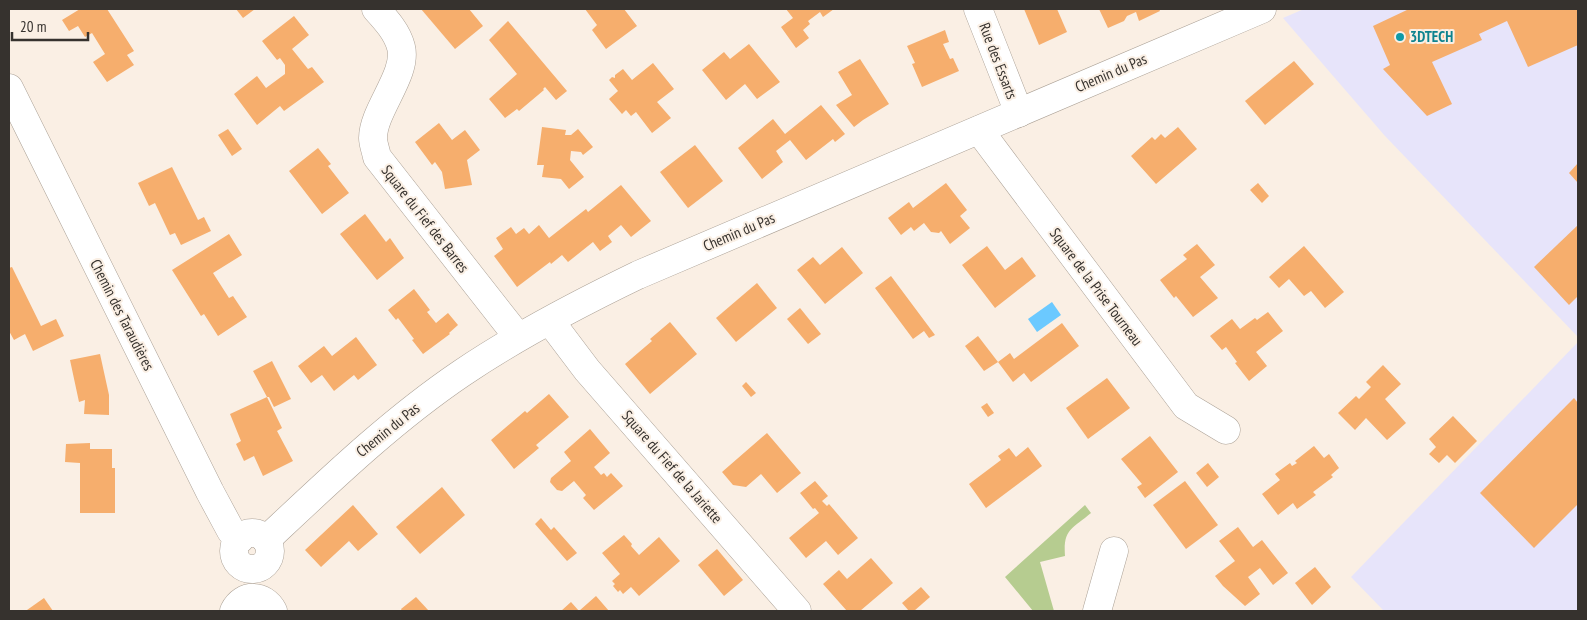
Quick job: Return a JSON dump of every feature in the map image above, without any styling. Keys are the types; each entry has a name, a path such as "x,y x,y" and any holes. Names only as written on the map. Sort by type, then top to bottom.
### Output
{"street":[{"name":"Square du Fief des Barres","path":"376,9 392,28 401,49 400,66 374,131 373,138 377,157 511,328 516,338"},
{"name":"Rue des Essarts","path":"978,9 1019,113"},
{"name":"Chemin du Pas","path":"254,552 366,447 461,373 516,338 577,305 638,275 1262,9"},
{"name":"Chemin des Taraudières","path":"9,88 210,492 231,531 254,552 271,589 255,607"},
{"name":"Square de la Prise Tourneau","path":"979,130 1186,406 1226,430"},
{"name":"Square du Fief de la Jariette","path":"550,321 587,370 797,611"},
{"path":"1097,611 1114,551"}],"shaded area":[{"path":"1304,9 1578,9 1578,337 1385,136 1283,18"},
{"path":"1578,342 1578,611 1384,611 1351,577"}],"green space":[{"path":"1085,505 1091,513 1070,530 1066,540 1065,556 1040,562 1054,611 1033,611 1005,577"}],"water":[{"path":"1052,302 1061,315 1037,332 1028,319"}],"building":[{"path":"80,9 107,9 134,51 127,55 134,65 107,82 93,62 105,54 92,33 85,37 78,26 69,31 62,20"},
{"path":"236,9 255,9 243,18"},
{"path":"421,9 469,9 483,26 455,49"},
{"path":"585,9 624,9 637,26 606,49 592,30 597,25"},
{"path":"786,9 834,9 823,17 820,12 808,21 810,24 803,30 809,38 796,48 781,27 793,18"},
{"path":"1024,9 1057,9 1067,32 1039,45"},
{"path":"1099,9 1159,9 1160,11 1139,21 1136,12 1127,16 1124,21 1108,28"},
{"path":"1409,9 1578,9 1578,45 1528,67 1507,21 1479,34 1482,40 1432,62 1452,104 1427,116 1383,69 1390,65 1373,26"},
{"path":"294,16 309,35 292,49 308,69 312,67 324,82 284,111 280,106 257,125 234,94 257,76 266,88 285,74 285,65 280,58 277,60 262,41"},
{"path":"508,21 567,91 556,100 545,87 544,90 519,111 517,109 505,118 489,99 517,74 489,40"},
{"path":"945,30 949,42 943,44 950,59 953,58 959,71 922,87 912,64 915,63 907,46"},
{"path":"749,44 780,82 757,99 745,84 726,100 702,70 724,52 730,59"},
{"path":"860,59 889,104 854,127 836,105 852,95 838,72"},
{"path":"1294,61 1314,84 1265,125 1245,101"},
{"path":"653,63 674,89 657,102 671,118 652,133 636,112 631,116 626,110 622,114 609,99 618,91 609,80 612,77 615,78 615,75 623,69 632,80"},
{"path":"821,105 845,134 835,142 833,139 806,160 790,140 776,151 783,162 762,179 738,148 773,119 785,134"},
{"path":"439,123 452,140 465,130 480,150 467,160 472,185 445,189 442,172 435,162 432,165 415,142"},
{"path":"542,127 566,130 565,135 571,135 578,129 593,147 583,155 581,152 571,151 570,160 584,177 569,189 561,179 542,177 544,165 537,165"},
{"path":"1178,127 1197,149 1156,184 1131,156 1152,137 1155,140 1161,134 1165,138"},
{"path":"228,129 242,149 232,156 218,135"},
{"path":"695,145 723,181 688,208 660,172"},
{"path":"318,148 331,164 328,166 349,193 322,214 289,171"},
{"path":"1578,163 1578,183 1569,173"},
{"path":"172,167 198,220 204,217 211,231 181,245 175,233 170,235 155,203 149,206 138,183"},
{"path":"946,183 967,210 960,216 970,228 950,244 941,231 939,233 931,232 924,223 914,231 911,227 901,235 888,218 909,202 913,208"},
{"path":"1258,183 1269,196 1262,203 1250,190"},
{"path":"621,185 651,221 631,237 621,225 608,236 612,242 600,251 593,242 568,262 562,255 517,287 494,256 503,249 496,238 511,227 516,234 524,228 529,234 539,225 549,238 586,209 588,212"},
{"path":"365,214 386,242 390,238 404,258 377,280 340,234"},
{"path":"1578,225 1578,296 1569,305 1534,267"},
{"path":"229,234 242,255 213,273 229,298 233,296 247,317 218,336 204,314 201,316 172,270"},
{"path":"1197,244 1215,265 1200,277 1218,298 1193,317 1176,296 1174,298 1160,280 1187,259 1183,255"},
{"path":"987,246 1005,270 1022,257 1036,276 995,308 962,265"},
{"path":"1304,246 1344,292 1325,308 1311,291 1304,296 1289,279 1279,288 1269,277"},
{"path":"842,247 863,273 825,304 797,270 813,257 820,265"},
{"path":"12,267 41,326 56,319 64,336 33,351 25,334 14,340 9,331 9,268"},
{"path":"891,276 935,335 929,338 924,331 913,339 875,288"},
{"path":"757,283 777,308 736,342 716,318"},
{"path":"414,289 430,310 427,312 436,323 448,313 458,325 450,334 423,354 398,318 396,320 388,310"},
{"path":"800,308 821,334 808,344 787,319"},
{"path":"1268,312 1283,331 1256,352 1267,366 1249,381 1235,363 1237,362 1226,347 1222,350 1210,336 1232,319 1240,329 1255,318 1257,320"},
{"path":"670,322 697,354 650,394 625,364 652,341 650,339"},
{"path":"1062,323 1079,346 1031,382 1024,373 1013,382 998,362 1010,353 1014,359"},
{"path":"978,336 998,362 984,371 965,346"},
{"path":"356,337 377,365 358,380 354,375 334,391 322,375 311,383 298,366 324,346 332,356"},
{"path":"100,354 109,395 109,415 84,414 85,400 79,402 70,360"},
{"path":"272,361 291,399 274,407 269,397 267,397 253,371"},
{"path":"1383,365 1401,384 1385,399 1406,423 1387,440 1366,418 1355,430 1338,413 1356,396 1359,399 1371,387 1366,382"},
{"path":"1107,378 1130,408 1088,439 1066,408"},
{"path":"746,382 756,393 751,397 742,386"},
{"path":"549,394 569,417 536,445 539,448 514,469 491,440 525,411 527,413"},
{"path":"267,397 282,428 277,431 293,461 263,476 254,456 244,461 236,444 241,441 230,414"},
{"path":"1574,398 1578,403 1578,504 1534,548 1480,493"},
{"path":"987,403 994,413 988,417 981,407"},
{"path":"1453,416 1477,441 1455,463 1447,455 1439,463 1429,454 1436,447 1429,439"},
{"path":"590,429 610,453 594,467 601,475 604,473 607,477 611,473 623,486 594,510 583,498 586,495 574,481 562,491 557,490 550,482 551,478 571,461 564,452"},
{"path":"767,433 801,473 777,493 761,474 746,487 733,485 722,472"},
{"path":"1150,436 1178,472 1145,498 1137,487 1142,484 1121,459"},
{"path":"90,443 90,449 112,449 112,468 115,468 115,513 80,513 80,463 65,462 66,444"},
{"path":"1314,446 1324,458 1329,454 1339,468 1331,475 1333,477 1313,492 1316,495 1297,509 1293,503 1278,515 1262,494 1280,480 1275,474 1290,463 1292,466 1297,463 1295,461"},
{"path":"1028,447 1042,466 986,508 969,484 1001,460 998,456 1009,448 1016,457"},
{"path":"1208,463 1219,477 1207,487 1196,473"},
{"path":"815,481 828,496 822,501 827,506 829,504 858,538 838,555 826,541 806,558 789,538 819,513 815,508 813,509 800,493"},
{"path":"1185,481 1218,525 1186,549 1153,505"},
{"path":"442,487 465,515 420,554 396,527"},
{"path":"353,505 378,534 358,551 349,541 321,567 305,550"},
{"path":"541,518 551,530 554,527 577,553 567,561 535,524"},
{"path":"1238,527 1253,547 1262,540 1288,573 1273,585 1260,568 1248,577 1260,594 1245,606 1215,576 1235,561 1219,541"},
{"path":"624,535 639,555 659,537 680,561 639,596 631,587 623,594 620,590 618,592 613,586 615,584 612,581 620,574 602,553"},
{"path":"717,549 743,580 724,596 698,565"},
{"path":"871,558 893,583 860,611 847,611 823,584 839,570 847,579"},
{"path":"1315,567 1331,587 1312,605 1295,583"},
{"path":"921,587 930,597 914,611 909,611 902,603"},
{"path":"596,596 609,611 579,611"},
{"path":"416,597 429,611 402,611 401,609"},
{"path":"44,598 53,611 27,610"},
{"path":"571,602 579,611 561,611"}],"place":[{"name":"3DTECH","path":"1400,37"}]}
